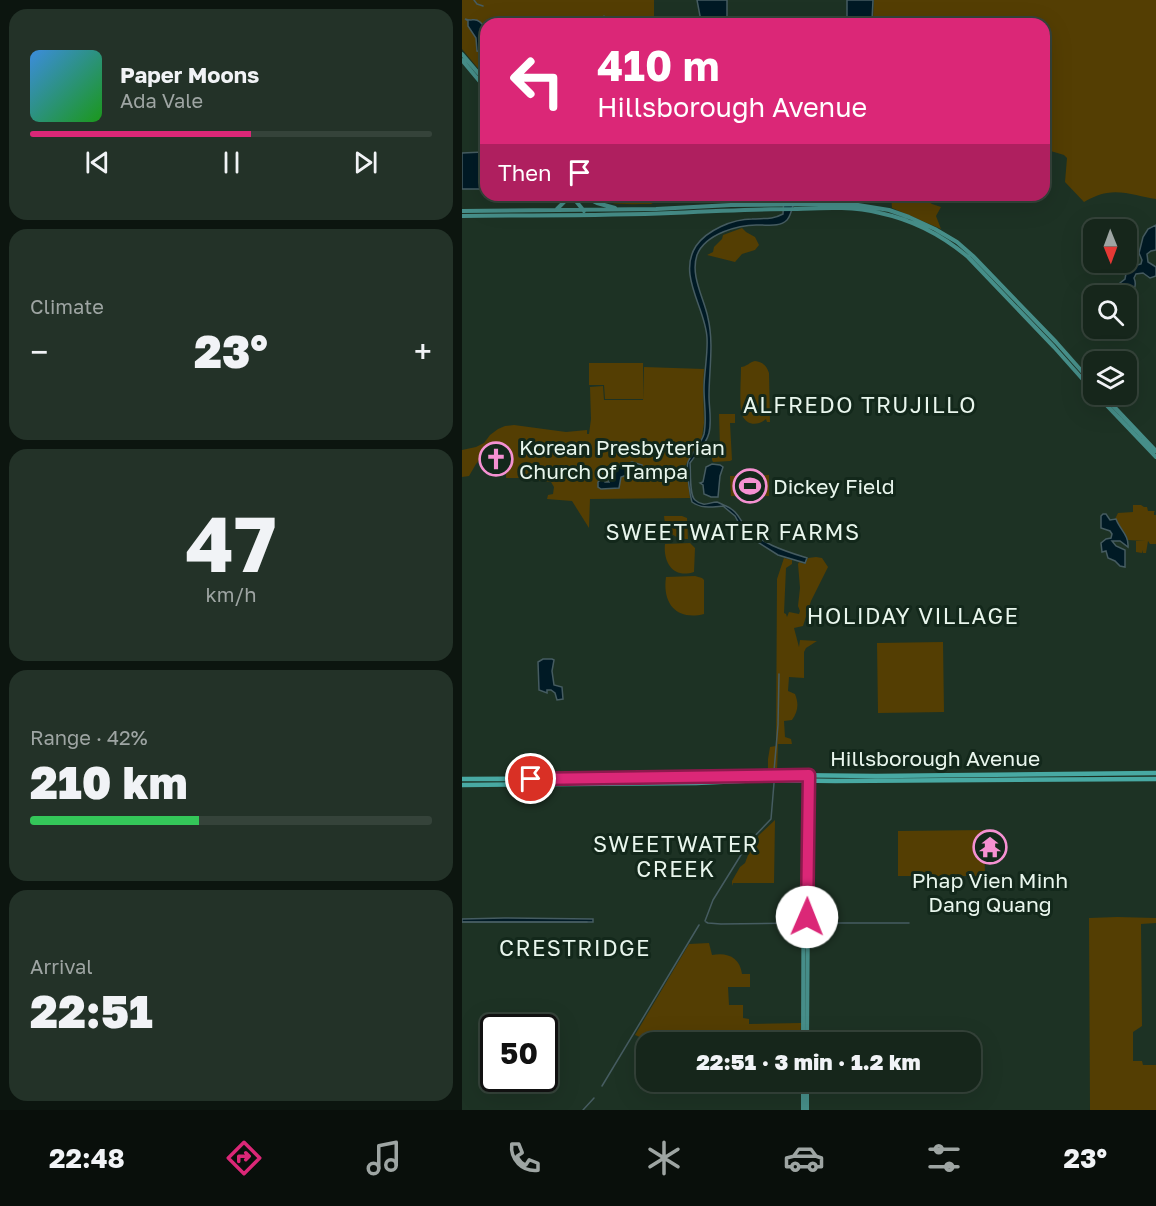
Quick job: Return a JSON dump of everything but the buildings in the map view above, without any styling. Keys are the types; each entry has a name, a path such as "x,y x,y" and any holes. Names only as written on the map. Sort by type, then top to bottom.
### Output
{"main road":[{"path":"462,54 480,75"},
{"path":"462,60 480,82"},
{"path":"554,210 563,201"},
{"path":"577,201 587,212"},
{"path":"593,201 622,209"},
{"path":"462,211 471,213 587,212 853,204 876,207 905,215 957,242 977,259 1083,381"},
{"path":"542,212 554,210 587,212 622,209 674,210"},
{"path":"462,216 471,213"},
{"path":"993,279 1056,342 1083,373"},
{"path":"1106,405 1156,458"},
{"path":"1112,405 1156,451"},
{"path":"1068,780 1072,777 1085,776 1086,773"},
{"path":"1091,779 1095,776 1115,776 1118,773"},
{"path":"1129,779 1130,776 1151,776 1155,773"},
{"name":"Hillsborough Avenue","path":"462,781 694,777 728,782 928,775 1155,773"},
{"path":"728,782 746,778 748,775"},
{"name":"Hillsborough Avenue","path":"462,781 523,784 689,783 696,780 748,775 896,781 1156,779"},
{"path":"896,781 898,778 924,778 928,775"},
{"path":"934,781 939,778 968,775"},
{"path":"660,783 665,780 688,780 694,777"},
{"path":"523,784 551,781 557,778"},
{"path":"552,784 557,781 572,781 576,778"},
{"path":"626,784 657,778"},
{"path":"804,1032 803,976 807,778"},
{"path":"805,917 806,1032"},
{"path":"803,976 807,969"},
{"path":"803,988 807,1001"},
{"path":"803,1013 807,1008"},
{"path":"805,1092 805,1110"}],"shaded area":[{"path":"462,0 654,0 654,18 480,18 480,71 462,49"},
{"path":"874,0 1156,0 1156,199 1113,192 1098,195 1084,202 1065,182 1067,158 1050,151 1050,18 873,18"},
{"path":"602,201 653,201 651,204 618,204"},
{"path":"891,201 928,201 941,207 936,216 941,229 892,208"},
{"path":"742,228 755,237 759,245 755,250 742,254 735,262 707,255 713,252 723,235"},
{"path":"755,361 764,365 769,373 770,422 766,419 753,424 744,419 741,411 741,367"},
{"path":"589,363 643,363 643,399 605,399 604,385 589,385"},
{"path":"644,367 704,369 702,437 685,466 690,498 590,499 589,528 572,501 547,499 548,495 553,494 554,487 551,482 506,478 507,447 490,447 469,476 462,477 462,450 484,443 490,435 505,426 514,425 566,432 587,430 589,434 590,387 603,386 604,400 643,400","holes":["632,462 642,465 640,475 620,477 619,484 613,488 601,488 597,484 602,479 609,482 615,463 621,465"]},
{"path":"719,414 735,414 735,423 730,423 732,460 713,462 712,450 720,449"},
{"name":"Dickey Field","path":"769,475 769,496 731,496 730,476"},
{"path":"1133,505 1141,505 1147,507 1148,511 1155,511 1156,544 1150,544 1148,541 1146,553 1143,553 1143,550 1142,553 1136,552 1136,541 1145,541 1128,540 1115,519 1118,513 1133,512"},
{"path":"664,516 687,518 688,539 671,533 666,526"},
{"path":"690,543 695,548 694,572 687,574 675,571 668,563 665,544"},
{"path":"784,558 792,560 792,564 786,568 784,613 787,617 789,612 799,614 798,564 799,562 805,564 808,558 822,558 828,567 811,601 803,626 794,628 799,647 800,640 817,641 804,652 804,678 789,677 788,691 795,694 797,710 792,720 784,721 785,737 791,739 792,744 778,744 777,771 768,771 770,747 776,746 777,579"},
{"path":"695,576 704,580 704,614 686,615 673,608 669,602 665,587 666,577"},
{"path":"943,642 944,712 878,713 877,643"},
{"path":"775,820 774,883 733,883 732,886 732,881 745,863 759,835"},
{"path":"984,830 985,876 898,876 898,831"},
{"path":"1089,918 1156,918 1156,923 1141,924 1142,1026 1133,1032 1133,1061 1142,1061 1143,1065 1156,1065 1156,1110 1090,1110"},
{"path":"709,943 712,955 723,954 732,957 739,963 742,974 750,974 750,987 728,987 729,1005 743,1005 743,1018 749,1019 749,1024 801,1023 801,1032 637,1032 689,944"}],"water":[{"path":"697,0 727,0 727,18 702,18"},
{"path":"847,0 873,0 872,18 847,18"},
{"path":"465,19 480,22 480,51 477,51 476,38 468,26 468,21"},
{"path":"480,152 480,189 462,189 462,153"},
{"path":"784,201 794,201 790,215 781,224 742,226 724,232 707,241 697,255 696,279 708,318 711,338 710,424 706,441 690,463 691,483 695,500 704,504 717,502 729,508 758,538 807,558 805,563 778,555 759,543 723,506 703,507 692,502 689,488 688,462 704,434 707,344 702,315 691,280 691,257 701,240 721,226 737,221 771,218 783,214"},
{"path":"1156,225 1156,250 1147,254 1148,262 1156,267 1156,276 1150,278 1143,273 1136,274 1135,285 1121,285 1126,273 1137,273 1137,265 1141,264 1142,260 1139,253 1143,237 1148,229"},
{"path":"632,462 642,465 640,475 621,477 619,488 601,489 598,487 598,482 602,479 609,482 606,475 609,470 613,469 615,463 621,465"},
{"path":"712,464 723,467 718,497 704,494 703,485 700,483 703,482 706,467"},
{"path":"1103,514 1106,514 1110,520 1116,519 1127,539 1128,547 1120,541 1112,541 1116,546 1125,550 1125,567 1108,558 1106,551 1102,552 1101,543 1111,538 1112,534 1101,528"},
{"path":"543,659 554,660 552,671 554,685 562,687 563,699 557,700 555,693 551,690 547,690 547,693 539,690 538,662"},
{"path":"462,919 593,919 593,922 462,922"}],"waterway":[{"path":"474,0 483,6"},
{"path":"774,771 779,674"},
{"path":"705,921 713,900 749,842 771,819 774,783"},
{"path":"462,922 587,922"},
{"path":"706,922 721,924 800,923"},
{"path":"811,923 909,923"},
{"path":"602,1086 699,925"},
{"path":"583,1110 594,1098"}],"place":[{"name":"Korean Presbyterian Church of Tampa","path":"496,459"},
{"name":"Dickey Field","path":"750,486"},
{"name":"Phap Vien Minh Dang Quang","path":"990,847"}],"district":[{"name":"ALFREDO TRUJILLO","path":"860,404"},
{"name":"SWEETWATER FARMS","path":"733,531"},
{"name":"HOLIDAY VILLAGE","path":"913,615"},
{"name":"SWEETWATER CREEK","path":"676,856"},
{"name":"CRESTRIDGE","path":"575,947"}],"route":[{"path":"531,779 809,775 807,917"}]}
